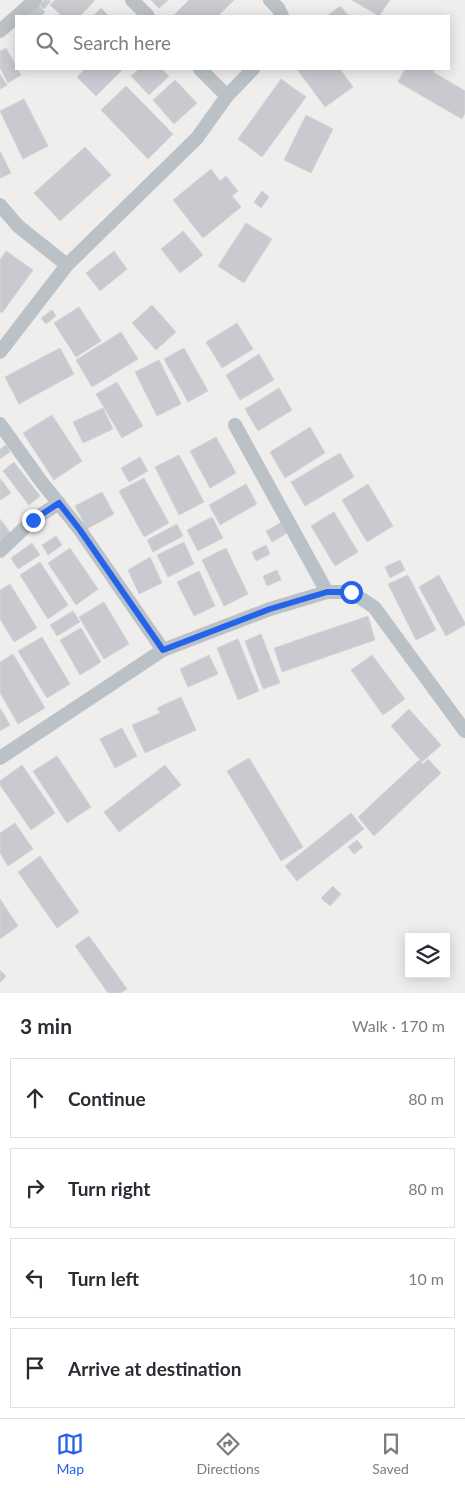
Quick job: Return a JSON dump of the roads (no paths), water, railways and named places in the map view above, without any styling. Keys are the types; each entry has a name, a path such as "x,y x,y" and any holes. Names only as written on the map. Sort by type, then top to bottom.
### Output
{"street":[{"path":"18,15 34,0"},
{"path":"132,0 147,15"},
{"path":"270,0 282,15"},
{"path":"0,31 15,17"},
{"path":"201,70 227,96"},
{"path":"0,352 67,265 197,138 227,96 252,70"},
{"path":"0,205 18,226 67,265"},
{"path":"0,424 40,480 80,530 163,650"},
{"path":"235,425 327,592"},
{"path":"0,551 33,520 59,503"},
{"path":"0,758 163,650 270,609 327,592 351,592 374,607 465,731"}]}
